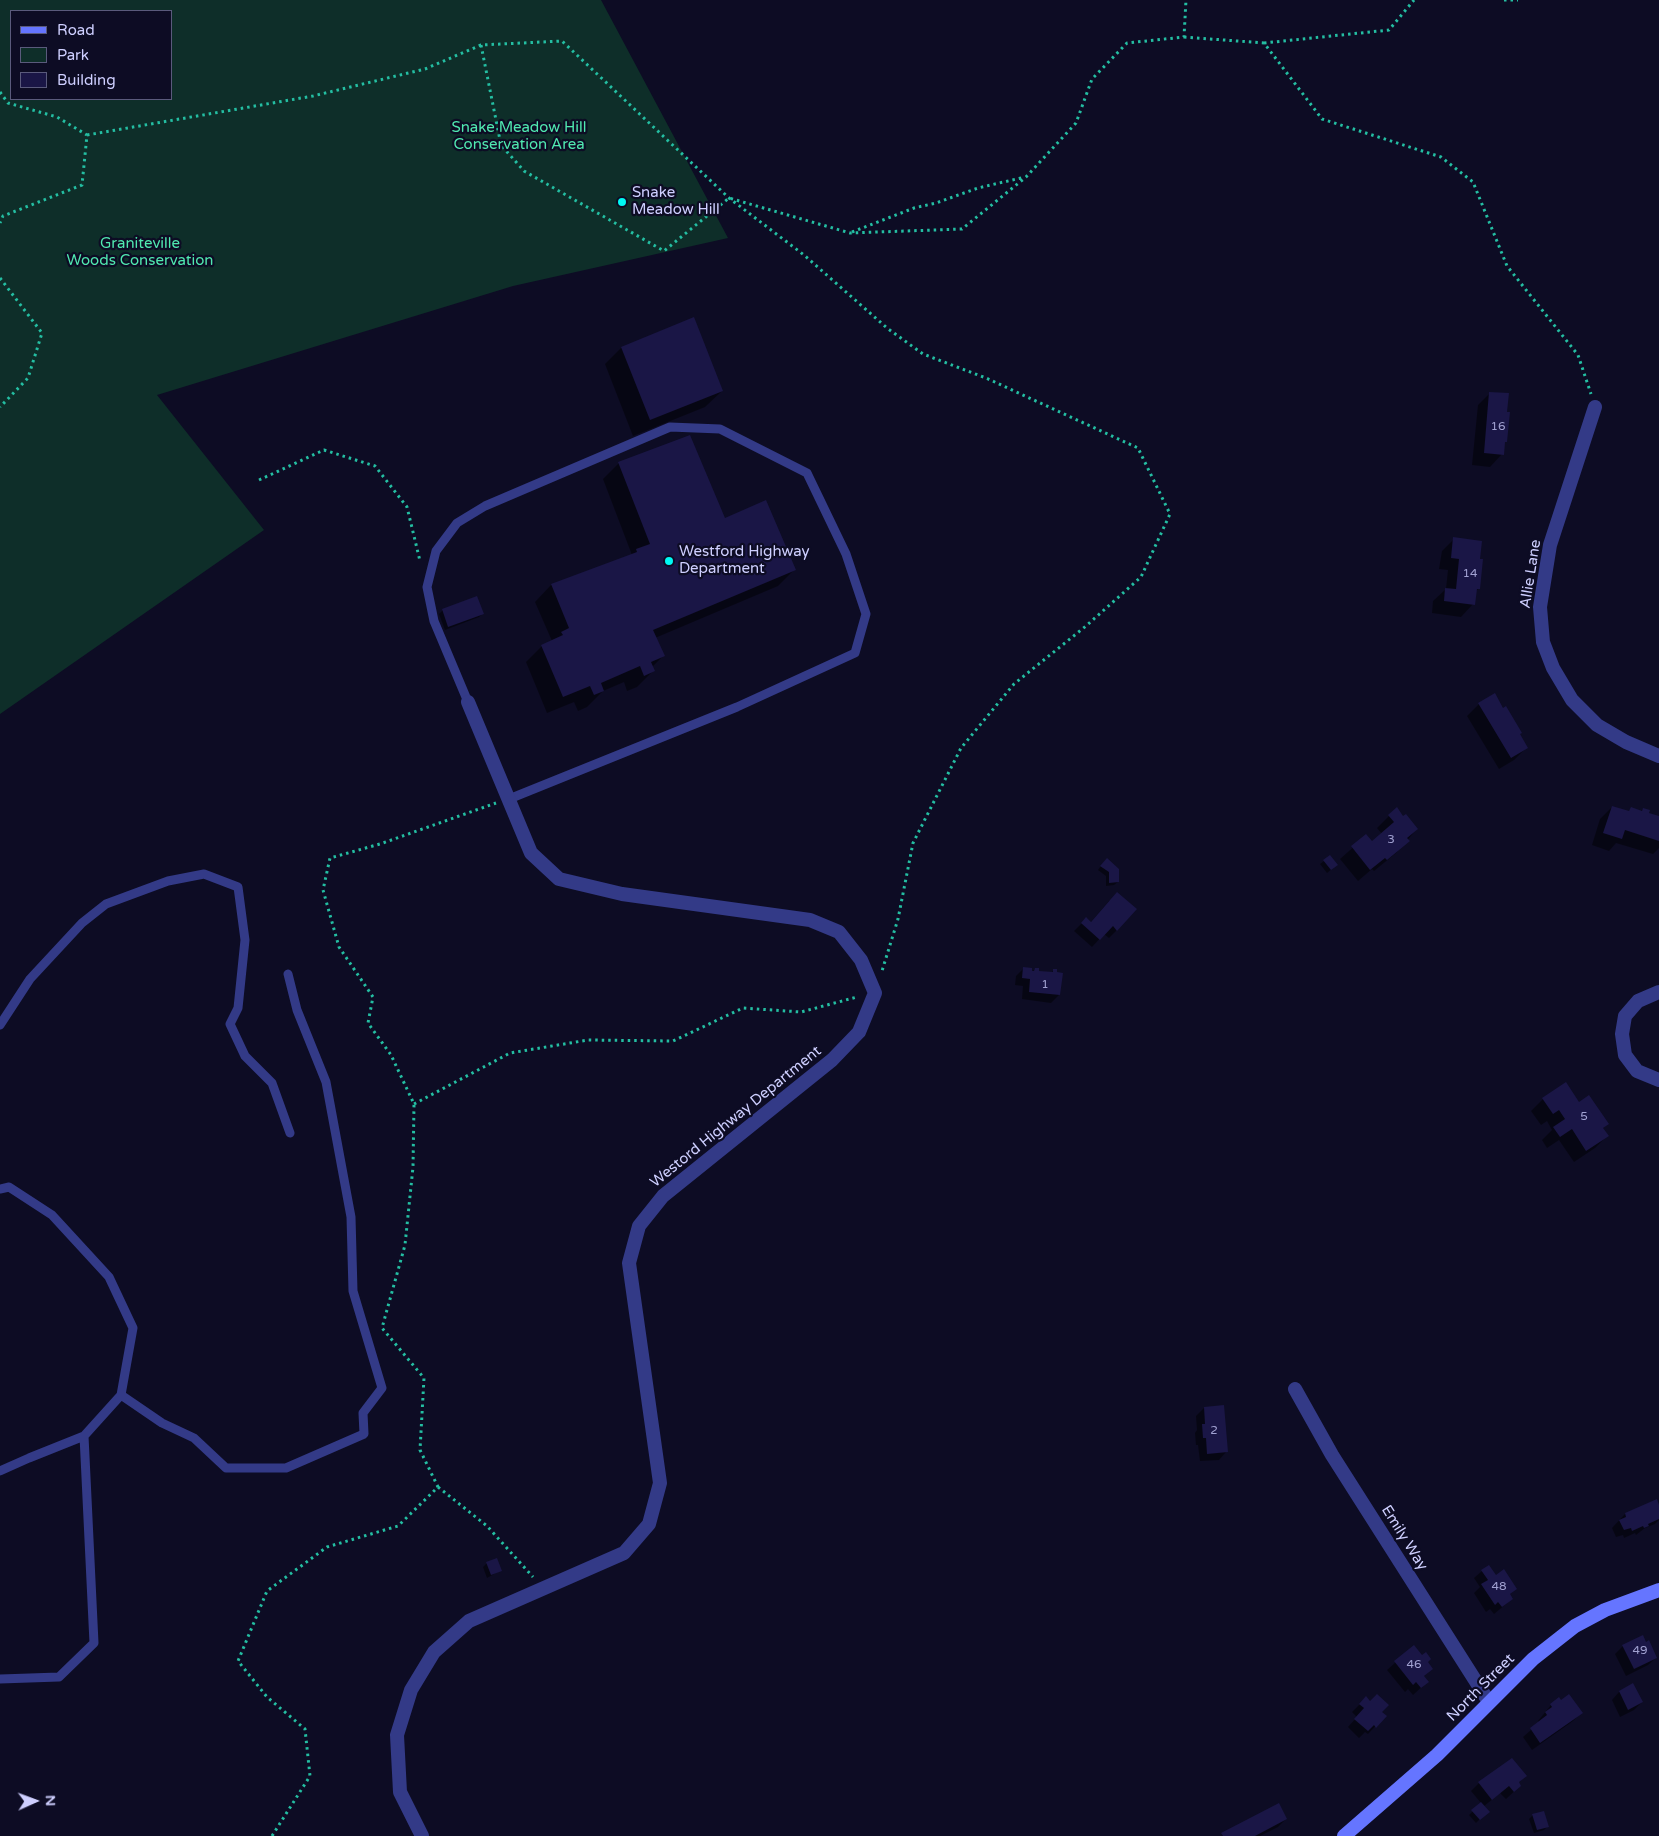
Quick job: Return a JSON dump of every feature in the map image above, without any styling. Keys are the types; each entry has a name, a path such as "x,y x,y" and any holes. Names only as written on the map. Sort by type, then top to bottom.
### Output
{"main road":[{"name":"North Street","path":"1344,1836 1437,1755 1533,1659 1575,1626 1605,1610 1659,1590"}],"street":[{"name":"Allie Lane","path":"1595,407 1550,545 1540,607 1543,642 1553,668 1572,700 1597,725 1626,742 1659,756"},
{"path":"468,702 531,854 559,879 622,894 810,920 839,932 861,960 875,993"},
{"path":"1659,992 1638,1001 1634,1005 1625,1016 1622,1034 1625,1055 1637,1071 1659,1080"},
{"name":"Westord Highway Department","path":"422,1836 400,1792 397,1735 411,1690 434,1652 469,1621 624,1553 649,1524 660,1483 629,1263 639,1226 663,1196 832,1060 860,1032 875,993"},
{"name":"Emily Way","path":"1295,1389 1332,1455 1489,1702"}],"lane":[{"path":"468,702 434,621 426,587 436,551 464,519 485,506 670,427 720,429 807,474 846,554 866,614 856,653 737,707 509,800"},
{"path":"0,1025 30,979 82,923 106,904 168,881 204,874 238,887 245,940 238,1008 230,1024 245,1056 272,1083 290,1133"},
{"path":"121,1395 162,1423 194,1438 226,1468 286,1468 364,1434 363,1413 382,1388 354,1291 351,1217 326,1082 297,1010 288,974"},
{"path":"0,1188 9,1187 52,1215 109,1277 133,1328 121,1395 84,1436 0,1472"},
{"path":"0,1679 59,1677 94,1643 84,1436"}],"path":[{"path":"1184,37 1186,0"},
{"path":"729,198 850,233 962,229 1026,177 1076,123 1092,79 1127,43 1184,37 1264,43 1389,30 1414,0"},
{"path":"1504,0 1518,0"},
{"path":"0,92 8,103 57,117 88,135 313,96 425,69 481,45 562,41 729,198 804,255 886,328 923,354 986,378 1138,448 1170,514 1141,577 1086,626 1014,684 961,748 914,843 898,919 875,993 802,1012 743,1008 673,1041 588,1040 510,1053 414,1104"},
{"path":"1264,43 1322,119 1441,157 1473,182 1506,266 1578,354 1595,407"},
{"path":"481,45 501,145 524,171 664,251 729,198"},
{"path":"0,224 3,216 82,185 88,135"},
{"path":"850,233 914,208 936,203 978,188 1026,177"},
{"path":"0,278 42,333 28,378 0,407"},
{"path":"260,480 324,450 375,466 408,507 426,587"},
{"path":"438,1487 487,1526 544,1589"}],"green space":[{"path":"0,0 601,0 728,238 513,286 157,395 264,530 0,714"}],"building":[{"path":"694,317 723,391 650,420 621,347"},
{"path":"1489,392 1509,393 1507,412 1510,412 1504,455 1484,453"},
{"path":"690,435 725,518 766,500 796,570 653,630 665,656 651,662 655,671 644,676 640,666 601,683 604,691 594,695 590,686 563,697 541,645 563,635 561,632 569,628 551,584 637,552 636,549 650,544 618,462"},
{"path":"1453,537 1482,541 1480,559 1483,559 1480,589 1477,589 1475,605 1444,601 1445,588 1456,589 1459,559 1451,558"},
{"path":"477,596 484,614 448,627 442,609"},
{"path":"1495,693 1503,708 1506,706 1522,733 1520,734 1528,748 1511,758 1478,703"},
{"path":"1612,806 1629,811 1631,807 1642,811 1643,808 1650,810 1649,813 1659,816 1659,841 1625,830 1622,839 1603,833"},
{"path":"1397,807 1403,816 1406,814 1418,829 1407,838 1410,841 1387,860 1385,858 1370,870 1351,846 1366,834 1372,841 1394,822 1388,815"},
{"path":"1330,855 1338,865 1331,870 1323,860"},
{"path":"1107,858 1119,869 1119,882 1109,883 1109,872 1100,866"},
{"path":"1117,892 1137,909 1117,931 1113,926 1100,940 1081,923 1086,917 1091,922"},
{"path":"1023,967 1032,968 1032,971 1035,968 1039,968 1039,971 1053,972 1053,969 1057,969 1057,972 1063,973 1060,995 1029,992 1030,979 1022,978"},
{"path":"1566,1082 1579,1102 1589,1095 1609,1124 1603,1128 1609,1136 1586,1151 1572,1129 1560,1137 1553,1127 1565,1119 1559,1110 1553,1114 1542,1098"},
{"path":"1224,1405 1228,1452 1207,1454 1206,1438 1203,1438 1202,1424 1205,1424 1204,1407"},
{"path":"1657,1499 1659,1519 1644,1528 1643,1526 1632,1531 1631,1528 1624,1530 1619,1520 1626,1517 1625,1513"},
{"path":"497,1558 502,1571 491,1575 486,1562"},
{"path":"1489,1565 1496,1575 1504,1569 1517,1589 1510,1594 1513,1599 1502,1607 1498,1602 1495,1605 1481,1584 1488,1580 1481,1570"},
{"path":"1643,1635 1646,1642 1649,1640 1657,1658 1634,1669 1622,1645"},
{"path":"1414,1645 1422,1655 1426,1652 1431,1659 1428,1662 1433,1669 1424,1676 1429,1682 1421,1688 1416,1682 1413,1685 1394,1661"},
{"path":"1633,1683 1643,1702 1628,1710 1619,1691"},
{"path":"1377,1694 1389,1705 1382,1712 1387,1716 1376,1728 1374,1725 1368,1731 1354,1719 1364,1708 1359,1704 1366,1696 1370,1701"},
{"path":"1569,1694 1583,1713 1540,1743 1530,1728 1547,1715 1545,1712 1552,1707 1550,1704 1559,1697 1561,1700"},
{"path":"1512,1758 1527,1776 1519,1782 1521,1786 1514,1792 1509,1786 1492,1800 1478,1782"},
{"path":"1481,1802 1490,1812 1480,1820 1471,1810"},
{"path":"1279,1803 1287,1819 1255,1836 1223,1836 1221,1833"},
{"path":"1544,1811 1549,1827 1537,1830 1532,1814"}],"place":[{"name":"Snake Meadow Hill","path":"622,202"},
{"name":"Westford Highway Department","path":"669,561"}],"park label":[{"name":"Snake Meadow Hill Conservation Area","path":"519,136"},
{"name":"Graniteville Woods Conservation","path":"140,252"}]}
